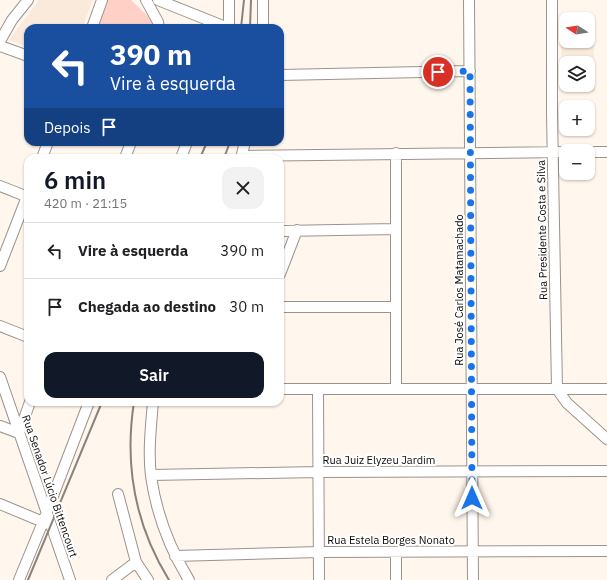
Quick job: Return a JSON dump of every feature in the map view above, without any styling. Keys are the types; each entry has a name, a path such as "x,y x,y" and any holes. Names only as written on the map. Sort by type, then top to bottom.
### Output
{"street":[{"path":"0,41 12,20 28,0"},
{"path":"93,24 102,0"},
{"path":"146,0 158,24"},
{"path":"158,0 219,24"},
{"path":"229,0 229,24"},
{"path":"263,0 263,24"},
{"name":"Rua José Carlos Matamachado","path":"469,0 473,580"},
{"name":"Rua Presidente Costa e Silva","path":"552,0 557,389"},
{"path":"0,46 24,55"},
{"path":"284,75 470,71"},
{"path":"284,156 396,153 559,152"},
{"path":"595,152 607,152"},
{"path":"396,153 396,389"},
{"path":"0,186 24,195"},
{"path":"0,266 24,206"},
{"path":"284,231 396,229"},
{"path":"284,264 297,230"},
{"path":"284,307 396,307"},
{"path":"0,326 24,335"},
{"name":"Rua Senador Lúcio Bittencourt","path":"0,377 47,510 48,524 70,580"},
{"path":"284,389 607,389"},
{"path":"318,389 319,580"},
{"path":"557,389 568,403 607,439"},
{"path":"0,426 19,433 29,406"},
{"path":"47,510 87,406"},
{"path":"153,406 150,430 151,476 160,516 175,556 189,580"},
{"name":"Rua Juiz Elyzeu Jardim","path":"151,476 318,472 607,471"},
{"path":"118,494 136,562 148,580"},
{"path":"0,504 48,524 19,580"},
{"name":"Rua Estela Borges Nonato","path":"175,556 319,552 607,551"},
{"path":"396,552 396,580"},
{"path":"112,580 136,562"}],"shaded area":[{"path":"39,0 93,0 84,24 24,24 24,46 9,40"},
{"path":"105,0 131,0 155,23 155,24 98,24"},
{"path":"561,48 594,48 594,56 561,56"}],"railway":[{"path":"241,24 244,0"},
{"path":"250,24 251,0"},
{"path":"202,154 205,146"},
{"path":"226,154 228,146"},
{"path":"28,580 100,406"},
{"path":"134,406 130,449 135,494 140,516 148,538 157,559 169,580"}],"route":[{"path":"438,72 470,71 472,498"}]}
